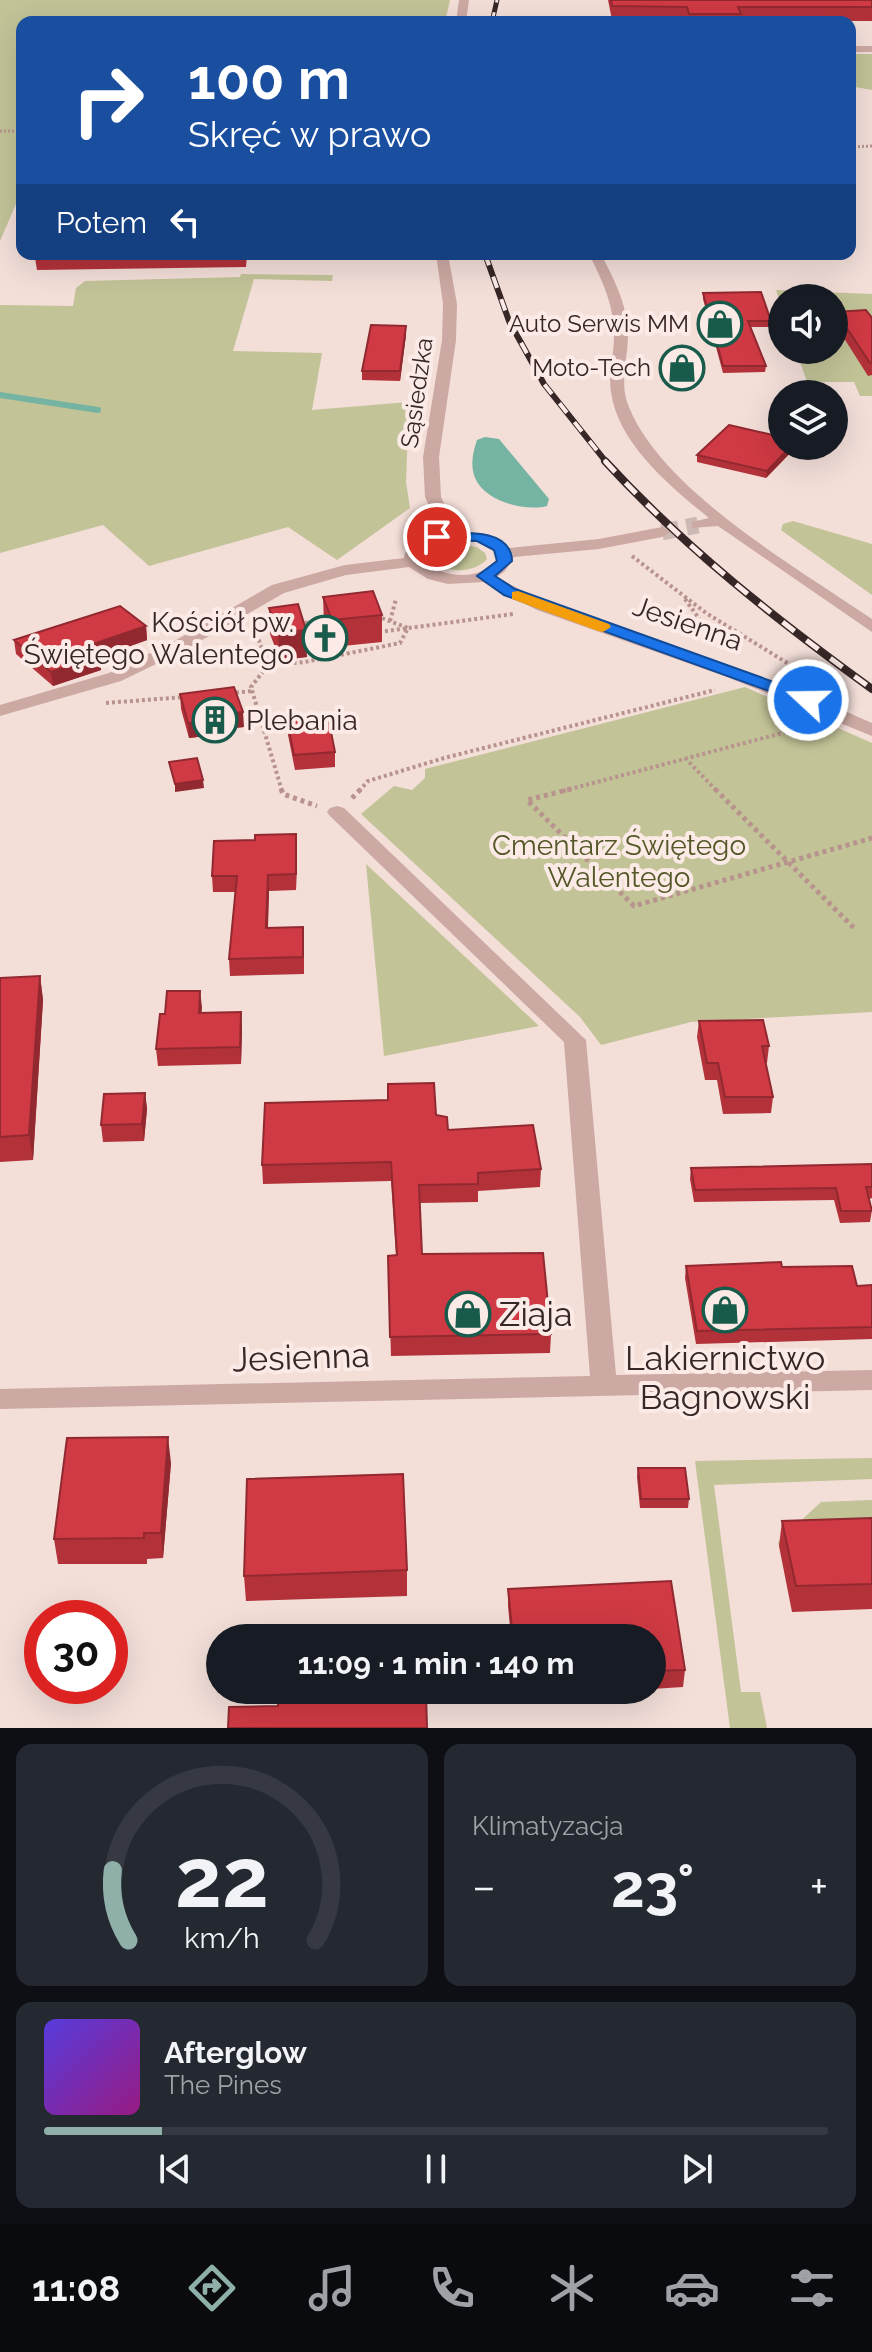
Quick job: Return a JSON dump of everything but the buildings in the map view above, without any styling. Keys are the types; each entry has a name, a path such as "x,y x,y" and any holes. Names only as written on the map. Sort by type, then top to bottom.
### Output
{"street":[{"name":"Sąsiedzka","path":"443,260 450,304 449,340 431,457 433,497 451,535"},
{"path":"598,260 620,324 616,378 620,401 631,430 665,473 722,520 872,627"},
{"path":"698,525 722,520"},
{"path":"504,553 502,566 484,576 441,578 428,574 413,562 412,554 416,547 437,537 451,535 491,541 504,553 599,544 662,532"},
{"path":"0,711 115,677 177,647 278,589 345,570 413,562"},
{"name":"Jesienna","path":"484,576 509,592 553,610 808,700 872,730"},
{"path":"337,812 575,1040 604,1385"},
{"name":"Jesienna","path":"0,1399 872,1380"}],"path":[{"path":"632,550 635,559 683,595 751,643 815,681 817,689 808,700"},
{"path":"683,595 704,625 709,640 707,648 696,659"},
{"path":"390,621 396,599"},
{"path":"379,632 507,615"},
{"path":"378,617 408,628"},
{"path":"268,665 255,630 332,618"},
{"path":"408,628 400,643 309,661 268,665 251,687 283,794 337,812 368,781 444,758 725,687 744,676"},
{"path":"308,653 309,661"},
{"path":"221,694 252,691"},
{"path":"70,692 79,705 189,696"},
{"path":"840,715 527,800 634,906 872,838"},
{"path":"684,758 854,928"}],"green space":[{"path":"0,0 450,0 446,16 16,16 16,204 0,241"},
{"path":"856,54 872,54 872,90 856,87"},
{"path":"241,274 333,275 332,281 254,279 233,351 322,353 312,410 409,402 406,482 410,508 337,560 288,527 149,566 103,525 0,553 0,305 73,306 76,288 85,281 240,277"},
{"path":"848,293 872,294 872,396 860,396 854,382 848,380 806,380 801,364 848,364"},
{"path":"793,521 872,544 872,595 781,530 783,524"},
{"path":"444,546 477,547 487,559 475,567 461,570 446,568 433,561 432,555"},
{"name":"Cmentarz Świętego Walentego","path":"745,687 872,743 872,1012 691,1022 601,1045 580,1017 361,814 394,786 412,790 425,778 425,769"},
{"path":"366,864 539,1026 384,1056"},
{"path":"872,1458 872,1479 714,1485 741,1692 760,1692 767,1728 730,1728 695,1461"},
{"path":"872,1500 872,1543 779,1546 778,1542 821,1502"}],"water":[{"path":"485,437 499,439 549,499 547,506 514,505 483,490 472,463 477,440"}],"waterway":[{"path":"0,395 98,410"}],"tunnel":[{"path":"662,532 698,525"}],"railway":[{"path":"493,16 497,0"},
{"path":"487,260 509,321 544,384 607,463"},
{"path":"605,461 667,524 733,582 872,689"}],"slow traffic":[{"path":"518,596 603,627"}],"place":[{"name":"Auto Serwis MM","path":"720,324"},
{"name":"Moto-Tech","path":"682,368"},
{"name":"Kościół pw. Świętego Walentego","path":"325,638"},
{"name":"Plebania","path":"215,720"},
{"name":"Lakiernictwo Bagnowski","path":"725,1310"},
{"name":"Ziaja","path":"468,1314"}],"route":[{"path":"437,537 466,535 499,546 506,557 505,561 498,570 484,576 509,592 808,700"}]}
